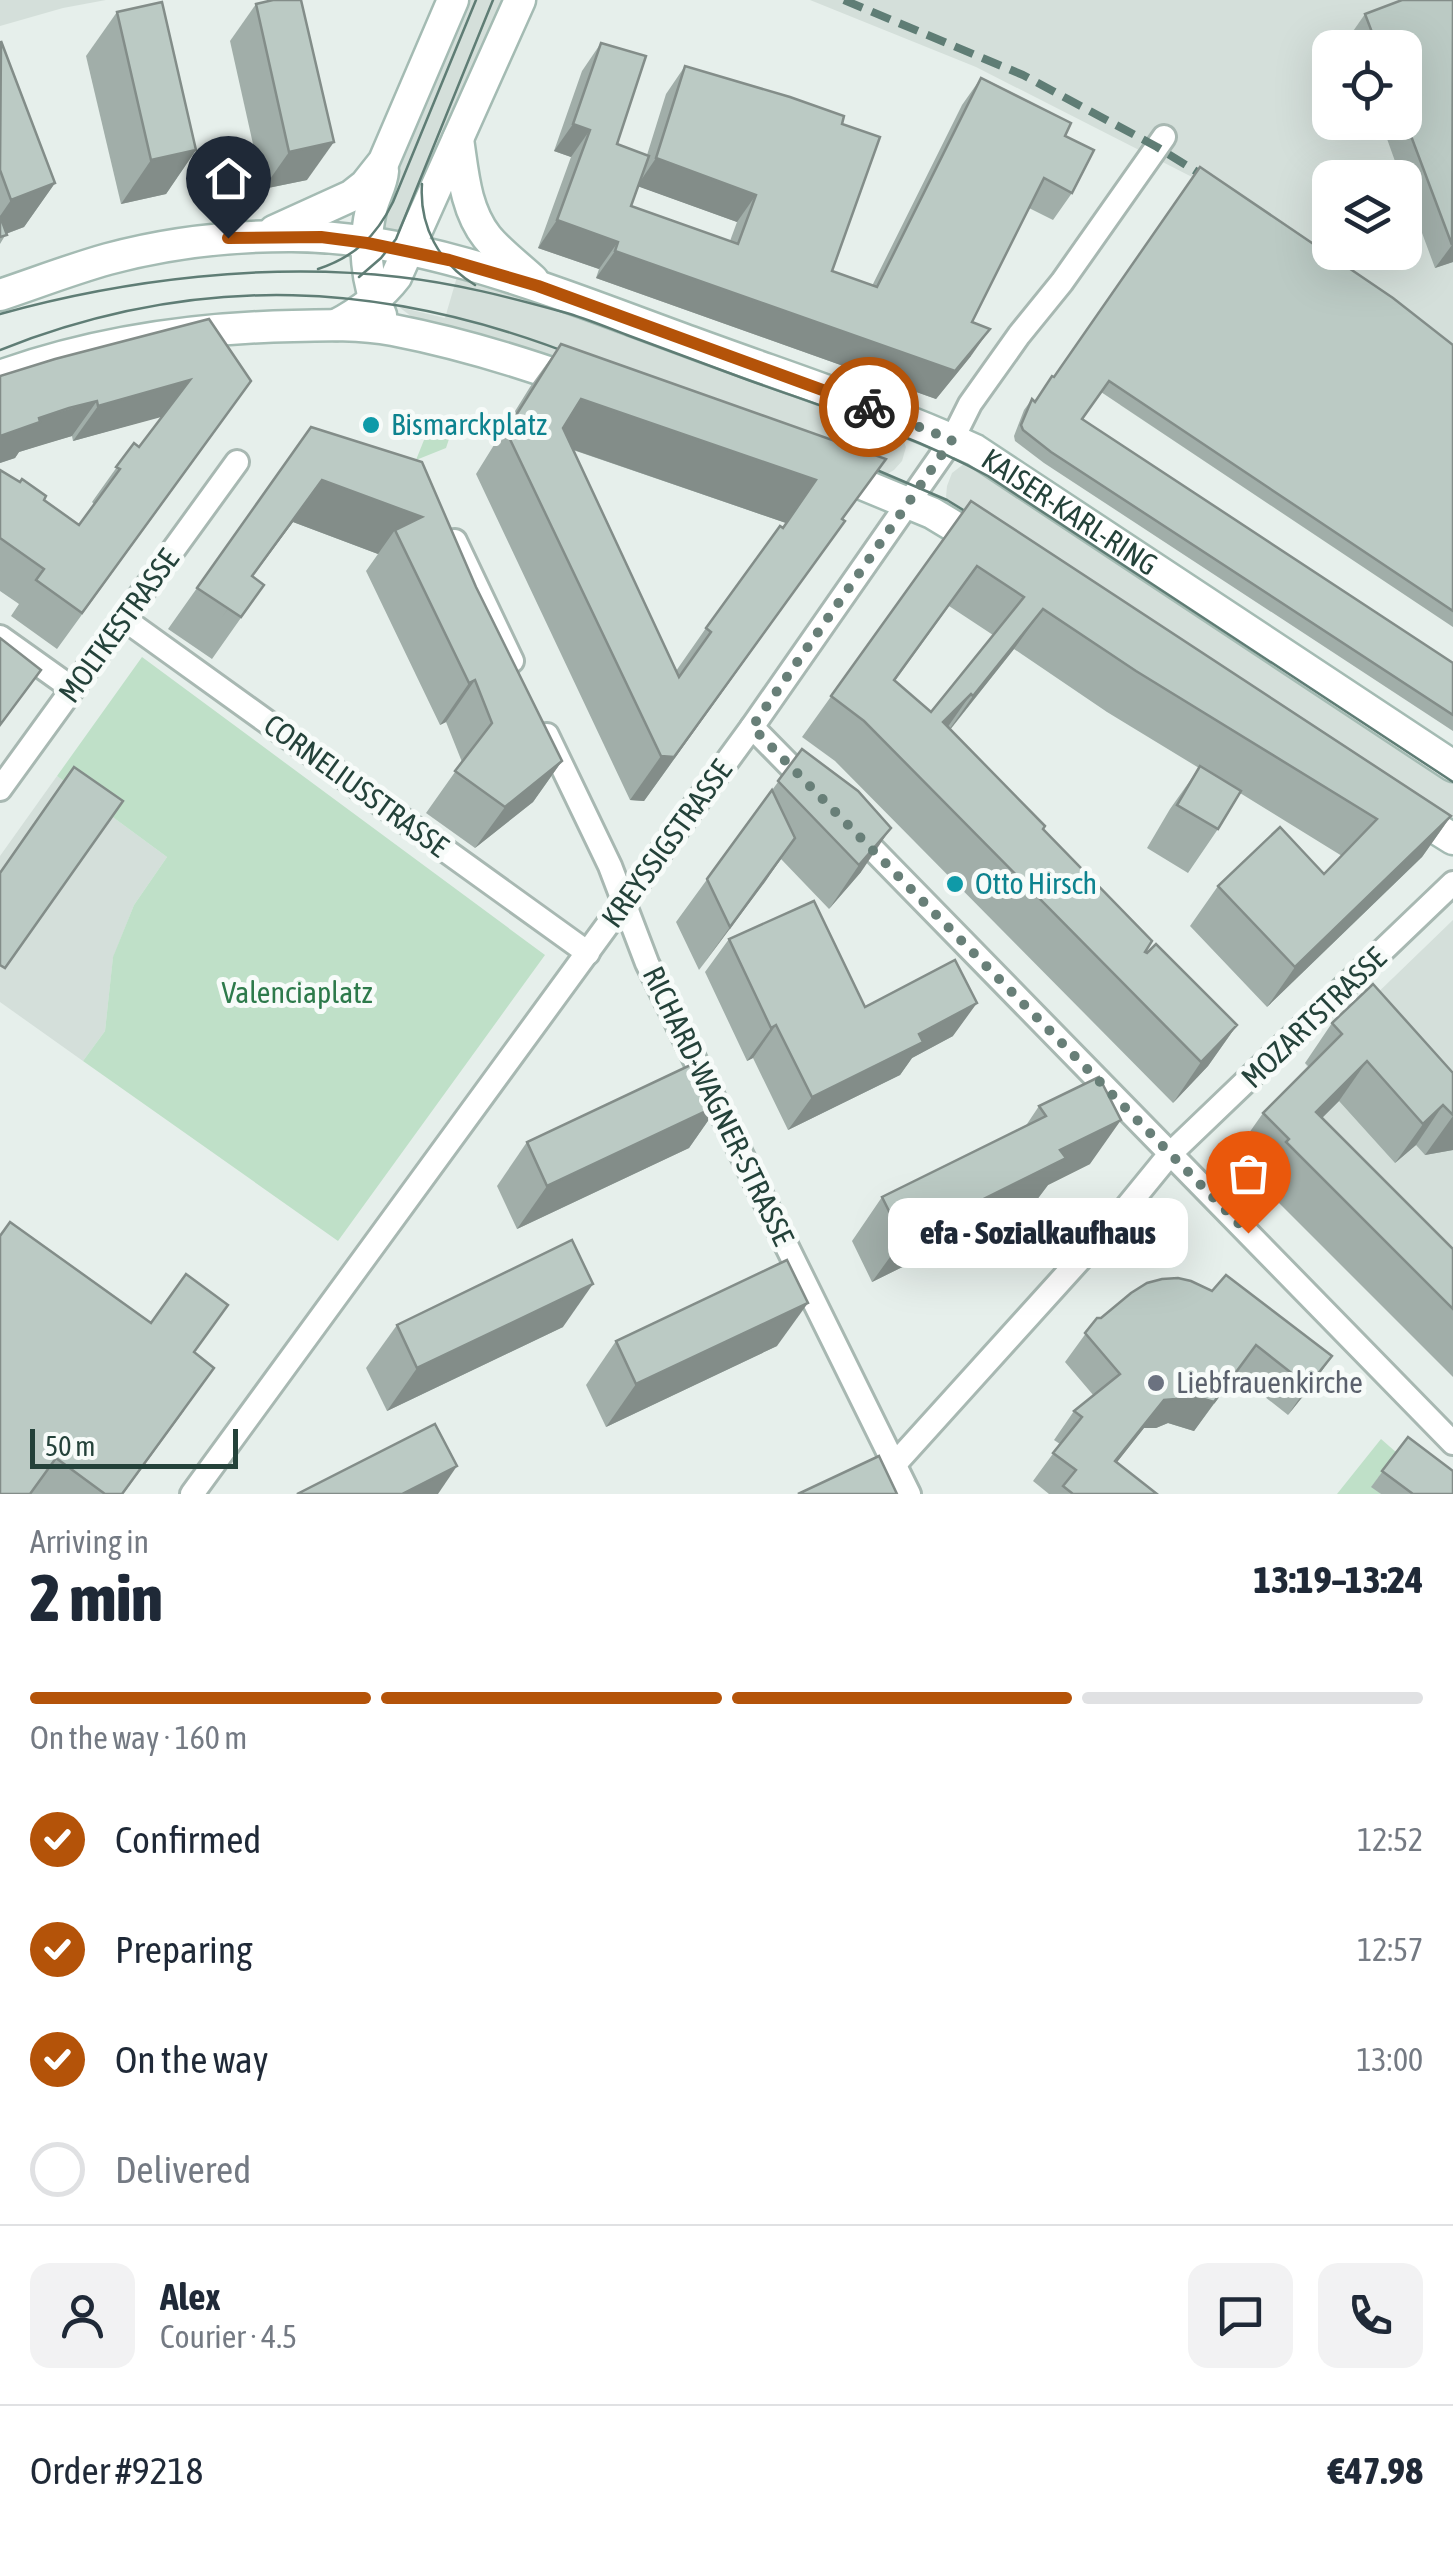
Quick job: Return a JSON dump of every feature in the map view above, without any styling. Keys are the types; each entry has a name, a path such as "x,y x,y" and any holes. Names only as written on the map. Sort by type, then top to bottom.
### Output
{"street":[{"path":"252,236 351,196 365,185 384,161 453,0"},
{"path":"336,324 358,313 396,276 520,0"},
{"name":"KREYSSIGSTRASSE","path":"192,1494 752,727 909,504 952,440 970,404 1164,137"},
{"path":"458,139 474,217 487,237 538,286"},
{"path":"384,161 382,180 371,208 368,270 374,300 391,330"},
{"path":"0,295 109,259 204,240 252,236 321,237 367,243 538,286"},
{"name":"KAISER-KARL-RING","path":"538,286 952,440 997,463 1453,766"},
{"path":"0,376 38,362 150,336 237,327 336,324 391,330 522,363 596,389"},
{"path":"798,460 909,504 954,525 1004,556"},
{"name":"MOLTKESTRASSE","path":"0,789 237,462"},
{"path":"443,514 518,673"},
{"name":"CORNELIUSSTRASSE","path":"124,619 588,953"},
{"path":"0,637 73,689"},
{"name":"RICHARD-WAGNER-STRASSE","path":"534,708 610,866 647,962 909,1494"},
{"path":"752,727 1453,1443"},
{"path":"1386,798 1453,840"},
{"name":"MOZARTSTRASSE","path":"894,1465 1121,1214 1170,1154 1453,884"}],"shaded area":[{"path":"0,0 106,0 0,26"},
{"path":"468,0 505,0 403,234 384,231 384,201"},
{"path":"810,0 1453,0 1453,627 1120,405 1157,350 1192,177 976,67"},
{"path":"459,270 900,433 906,447 902,461 884,476 875,477 416,320 399,307 445,318"},
{"path":"965,463 977,463 1453,771 1453,832 952,510 946,497 947,486 952,473"},
{"path":"57,776 167,857 134,905 113,958 105,1031 83,1061 0,1002 0,856"},
{"path":"1453,920 1453,1316 1315,1125 1283,1092 1307,1067 1305,1063"}],"green space":[{"path":"428,430 450,436 446,448 416,460"},
{"name":"Valenciaplatz","path":"142,657 545,955 338,1241 83,1061 105,1031 113,957 134,905 167,857 57,776"},
{"path":"1381,1439 1397,1453 1372,1486 1381,1494 1337,1494"}],"building":[{"path":"301,0 334,142 289,152 256,4"},
{"path":"1402,0 1453,0 1452,245 1413,140 1422,140 1422,30 1371,30 1365,14"},
{"path":"162,2 196,150 151,160 117,12"},
{"path":"1,41 55,183 11,200 0,170"},
{"path":"601,43 646,56 617,144 649,156 631,206 738,244 756,195 656,158 685,66 844,116 842,124 880,137 832,271 877,287 981,78 1071,123 1065,136 1094,150 1072,193 1044,178 972,322 990,329 955,371 615,251 618,242 557,220 590,130 573,124"},
{"path":"1200,167 1312,243 1312,270 1352,270 1453,345 1453,611 1109,381 1082,419 1453,663 1453,715 1023,430 1021,425 1032,399 1035,402"},
{"path":"0,216 7,235 0,237"},
{"path":"209,319 251,381 82,613 36,580 44,569 0,538 0,470 20,482 22,479 79,525 134,443 139,447 190,380 98,406 97,401 69,408 0,436 0,376"},
{"path":"561,344 886,459 674,757 661,756 506,431","holes":["581,399 816,480 706,628 711,632 679,677 563,428"]},
{"path":"311,427 422,462 476,587 562,761 505,807 455,771 492,723 475,680 469,683 395,530 422,517 322,480 252,576 264,585 241,617 197,588"},
{"path":"971,501 1451,816 1295,967 1218,886 1280,827 1324,874 1377,819 1043,609 973,696 943,722 1152,941 1145,952 1156,944 1237,1025 1201,1062 864,721 831,696","holes":["977,566 1024,597 931,712 894,680"]},
{"path":"0,638 41,670 0,725"},
{"path":"802,749 858,791 891,828 859,865 778,781"},
{"path":"1200,766 1241,791 1218,829 1177,805"},
{"path":"74,767 123,801 5,968 0,965 0,873"},
{"path":"772,790 795,838 730,927 707,879"},
{"path":"814,901 865,1007 955,960 977,1003 919,1034 923,1042 812,1097 776,1025 771,1028 729,939"},
{"path":"1373,984 1453,1073 1453,1115 1443,1105 1423,1124 1367,1061 1316,1112 1453,1249 1453,1309 1286,1142 1289,1139 1263,1113 1342,1034 1332,1023"},
{"path":"699,1061 719,1105 547,1186 527,1142"},
{"path":"1099,1077 1121,1120 1060,1150 1066,1158 903,1239 882,1197 1046,1116 1039,1106"},
{"path":"10,1222 151,1323 186,1274 228,1305 194,1352 214,1368 122,1494 105,1494 56,1458 30,1494 0,1494 0,1236"},
{"path":"572,1240 593,1284 417,1368 397,1325"},
{"path":"787,1260 808,1303 636,1384 616,1341"},
{"path":"1226,1275 1332,1356 1308,1386 1256,1345 1214,1402 1188,1394 1164,1400 1115,1461 1157,1494 1073,1494 1063,1486 1076,1470 1053,1453 1082,1417 1074,1411 1120,1374 1085,1333 1097,1318 1147,1283 1178,1278 1212,1291"},
{"path":"435,1424 457,1466 402,1494 297,1494"},
{"path":"1408,1437 1453,1471 1453,1494 1413,1494 1382,1471"},
{"path":"879,1456 897,1494 798,1494"}],"tram line":[{"path":"318,269 353,252 386,214 476,0"},
{"path":"359,277 396,239 493,0"},
{"path":"422,184 424,214 434,242 451,266 475,285"},
{"path":"0,314 147,283 300,272 420,280 571,314 870,424 988,476 1453,782"},
{"path":"0,350 74,324 147,307 220,297 293,295 438,313 584,359"},
{"path":"851,459 947,500 986,524"}],"railway":[{"path":"844,0 1023,75 1157,147 1221,187"}],"way so far":[{"path":"869,407 952,440 752,727 1248,1233"}],"place":[{"name":"Bismarckplatz","path":"371,425"},
{"name":"Otto Hirsch","path":"955,884"},
{"name":"efa - Sozialkaufhaus","path":"1248,1233"},
{"name":"Liebfrauenkirche","path":"1156,1383"}],"route":[{"path":"228,238 321,237 449,260 538,286 869,407"}]}
